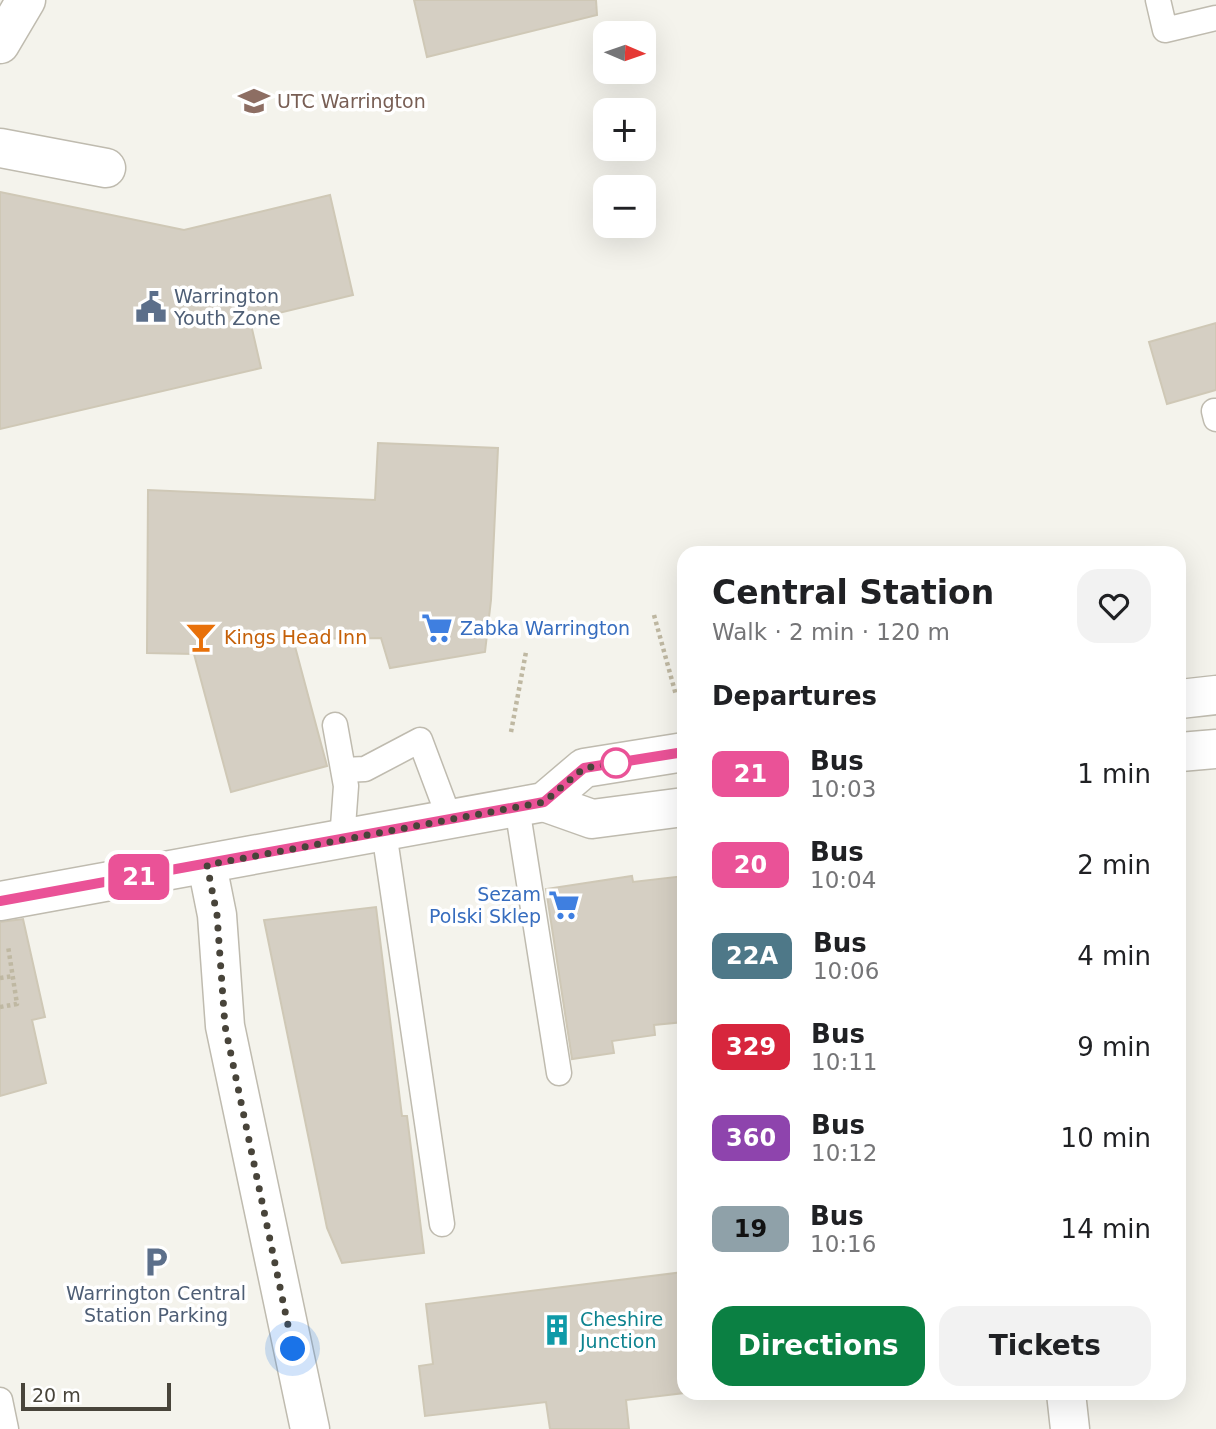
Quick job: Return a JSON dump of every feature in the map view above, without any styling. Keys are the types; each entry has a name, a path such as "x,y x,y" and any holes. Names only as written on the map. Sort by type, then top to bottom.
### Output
{"street":[{"path":"0,44 26,0"},
{"path":"0,148 106,168"},
{"path":"1186,698 1216,695"},
{"path":"1186,752 1216,749"},
{"path":"0,901 531,804 584,768 677,753"},
{"path":"531,804 593,819 677,808"},
{"path":"207,865 217,915 225,1026 310,1429"},
{"path":"1067,1400 1070,1429"}],"lane":[{"path":"1158,0 1165,30 1216,18"},
{"path":"1216,411 1216,419"},
{"path":"335,725 346,786 342,840"},
{"path":"344,770 365,769 420,740 450,820"},
{"path":"531,804 559,1073"},
{"path":"384,832 442,1224"},
{"path":"0,1400 6,1429"}],"path":[{"path":"654,615 676,695"},
{"path":"511,732 526,652"},
{"path":"0,1007 17,1003 8,944"},
{"path":"0,978 13,976"}],"building":[{"path":"414,0 596,0 597,15 427,57"},
{"name":"Warrington Youth Zone","path":"0,192 184,230 330,195 353,295 250,320 261,368 0,429"},
{"path":"1216,323 1216,390 1167,404 1149,342"},
{"path":"378,443 498,448 491,600 485,652 390,668 381,638 293,639 327,766 231,792 194,654 147,653 148,490 375,500"},
{"path":"632,876 633,882 677,877 677,1023 654,1025 655,1035 612,1041 614,1053 572,1059 546,889"},
{"path":"376,907 402,1116 407,1116 424,1253 342,1263 327,1228 264,920"},
{"path":"23,919 45,1017 32,1020 46,1083 0,1096 0,922"},
{"name":"Cheshire Junction","path":"677,1273 677,1394 626,1400 629,1429 550,1429 546,1402 425,1416 419,1366 433,1364 426,1304"}],"bus line":[{"name":"21","path":"0,901 544,802 584,768 677,753"}],"place":[{"name":"UTC Warrington","path":"254,101"},
{"name":"Warrington Youth Zone","path":"151,307"},
{"name":"Zabka Warrington","path":"437,628"},
{"name":"Kings Head Inn","path":"201,637"},
{"name":"Sezam Polski Sklep","path":"564,905"},
{"name":"Warrington Central Station Parking","path":"156,1262"},
{"name":"Cheshire Junction","path":"557,1330"}],"route":[{"path":"293,1349 225,1026 217,915 207,865 544,802 584,768 616,763"}]}
